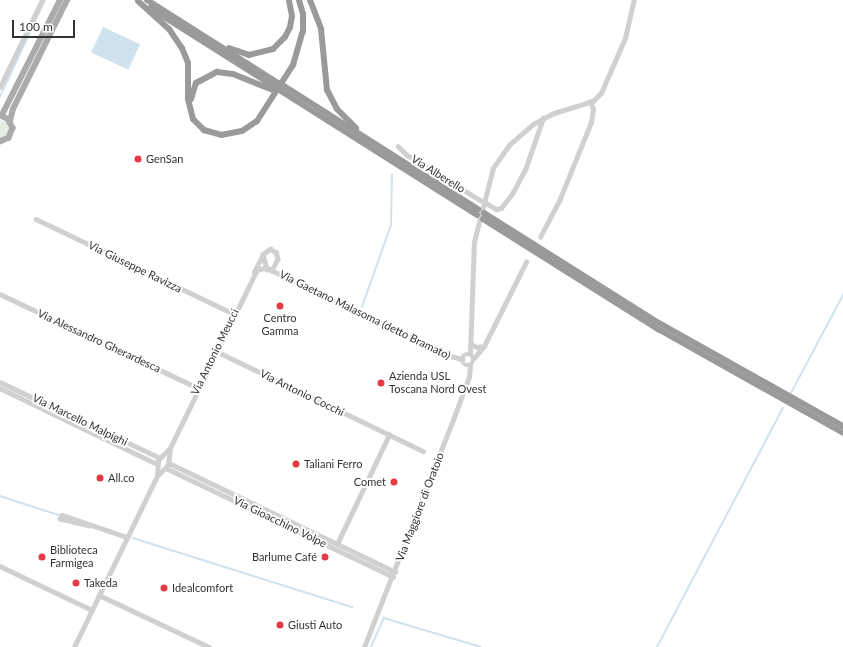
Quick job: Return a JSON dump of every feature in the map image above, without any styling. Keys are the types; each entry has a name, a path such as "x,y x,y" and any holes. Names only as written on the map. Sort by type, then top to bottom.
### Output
{"highway":[{"path":"137,0 169,29 182,48 188,67 190,109 196,122 209,133 232,134 248,128 264,112 293,65 302,40 303,14 299,0"},
{"path":"137,0 278,88 381,148 480,214 683,344 843,432"},
{"path":"147,0 210,40 292,98 480,214 652,319 843,426"},
{"path":"210,40 243,54 255,55 268,52 277,46 288,32 292,16 289,0"},
{"path":"310,0 320,24 325,81 331,100 346,120 381,148"},
{"path":"190,109 192,91 196,83 217,72 241,76 278,88"}],"main road":[{"path":"0,142 11,136 13,128 10,121 1,115 60,0"},
{"path":"10,121 13,109 67,0"}],"street":[{"path":"0,87 42,0"},
{"path":"470,354 475,237 491,173 505,149 521,132 543,118 590,102 601,93 611,76 625,38 634,0"},
{"path":"540,237 561,196 591,122 593,109 590,102"},
{"path":"486,203 499,209 507,200 524,170 543,118"},
{"name":"Via Alberello","path":"398,146 407,155 480,200"},
{"name":"Via Giuseppe Ravizza","path":"36,219 234,314"},
{"path":"269,250 277,253 278,261 269,270 263,254 269,250"},
{"name":"Via Antonio Meucci","path":"74,647 157,476 165,468 168,461 170,448 263,254"},
{"name":"Via Maggiore di Oratoio","path":"364,647 395,572 464,392 470,366 474,362 474,358 484,346 526,262"},
{"path":"253,273 260,268 269,270"},
{"name":"Via Gaetano Malasoma (detto Bramato)","path":"269,270 447,355 462,359"},
{"name":"Via Alessandro Gherardesca","path":"0,294 198,388"},
{"path":"471,344 477,347 484,346"},
{"name":"Via Antonio Cocchi","path":"216,351 423,451"},
{"path":"470,354 462,359 464,365 470,366"},
{"path":"470,354 474,358"},
{"name":"Via Marcello Malpighi","path":"0,382 161,458"},
{"name":"Via Marcello Malpighi","path":"0,388 157,465"},
{"path":"337,544 389,435"},
{"name":"Via Antonio Meucci","path":"157,476 157,465 170,448"},
{"path":"161,458 168,461"},
{"name":"Via Gioacchino Volpe","path":"168,461 395,572"},
{"path":"157,465 165,468"},
{"name":"Via Gioacchino Volpe","path":"165,468 393,577"},
{"path":"90,526 83,526 60,519 62,515 90,526 127,537"},
{"path":"0,566 92,610"},
{"path":"99,595 208,647"}],"shaded area":[{"path":"0,120 7,123 9,129 7,135 0,138"}],"water":[{"path":"103,27 140,44 128,70 91,52"}],"waterway":[{"path":"0,97 45,0"},
{"path":"362,307 391,225 392,175"},
{"path":"791,393 843,295"},
{"path":"657,647 783,408"},
{"path":"0,496 59,515"},
{"path":"133,538 352,607"},
{"path":"371,647 384,618 481,647"}],"place":[{"name":"GenSan","path":"138,159"},
{"name":"Centro Gamma","path":"280,306"},
{"name":"Azienda USL Toscana Nord Ovest","path":"381,383"},
{"name":"Taliani Ferro","path":"296,464"},
{"name":"All.co","path":"100,478"},
{"name":"Comet","path":"394,482"},
{"name":"Biblioteca Farmigea","path":"42,557"},
{"name":"Barlume Café","path":"325,557"},
{"name":"Takeda","path":"76,583"},
{"name":"Idealcomfort","path":"164,588"},
{"name":"Giusti Auto","path":"280,625"}]}
